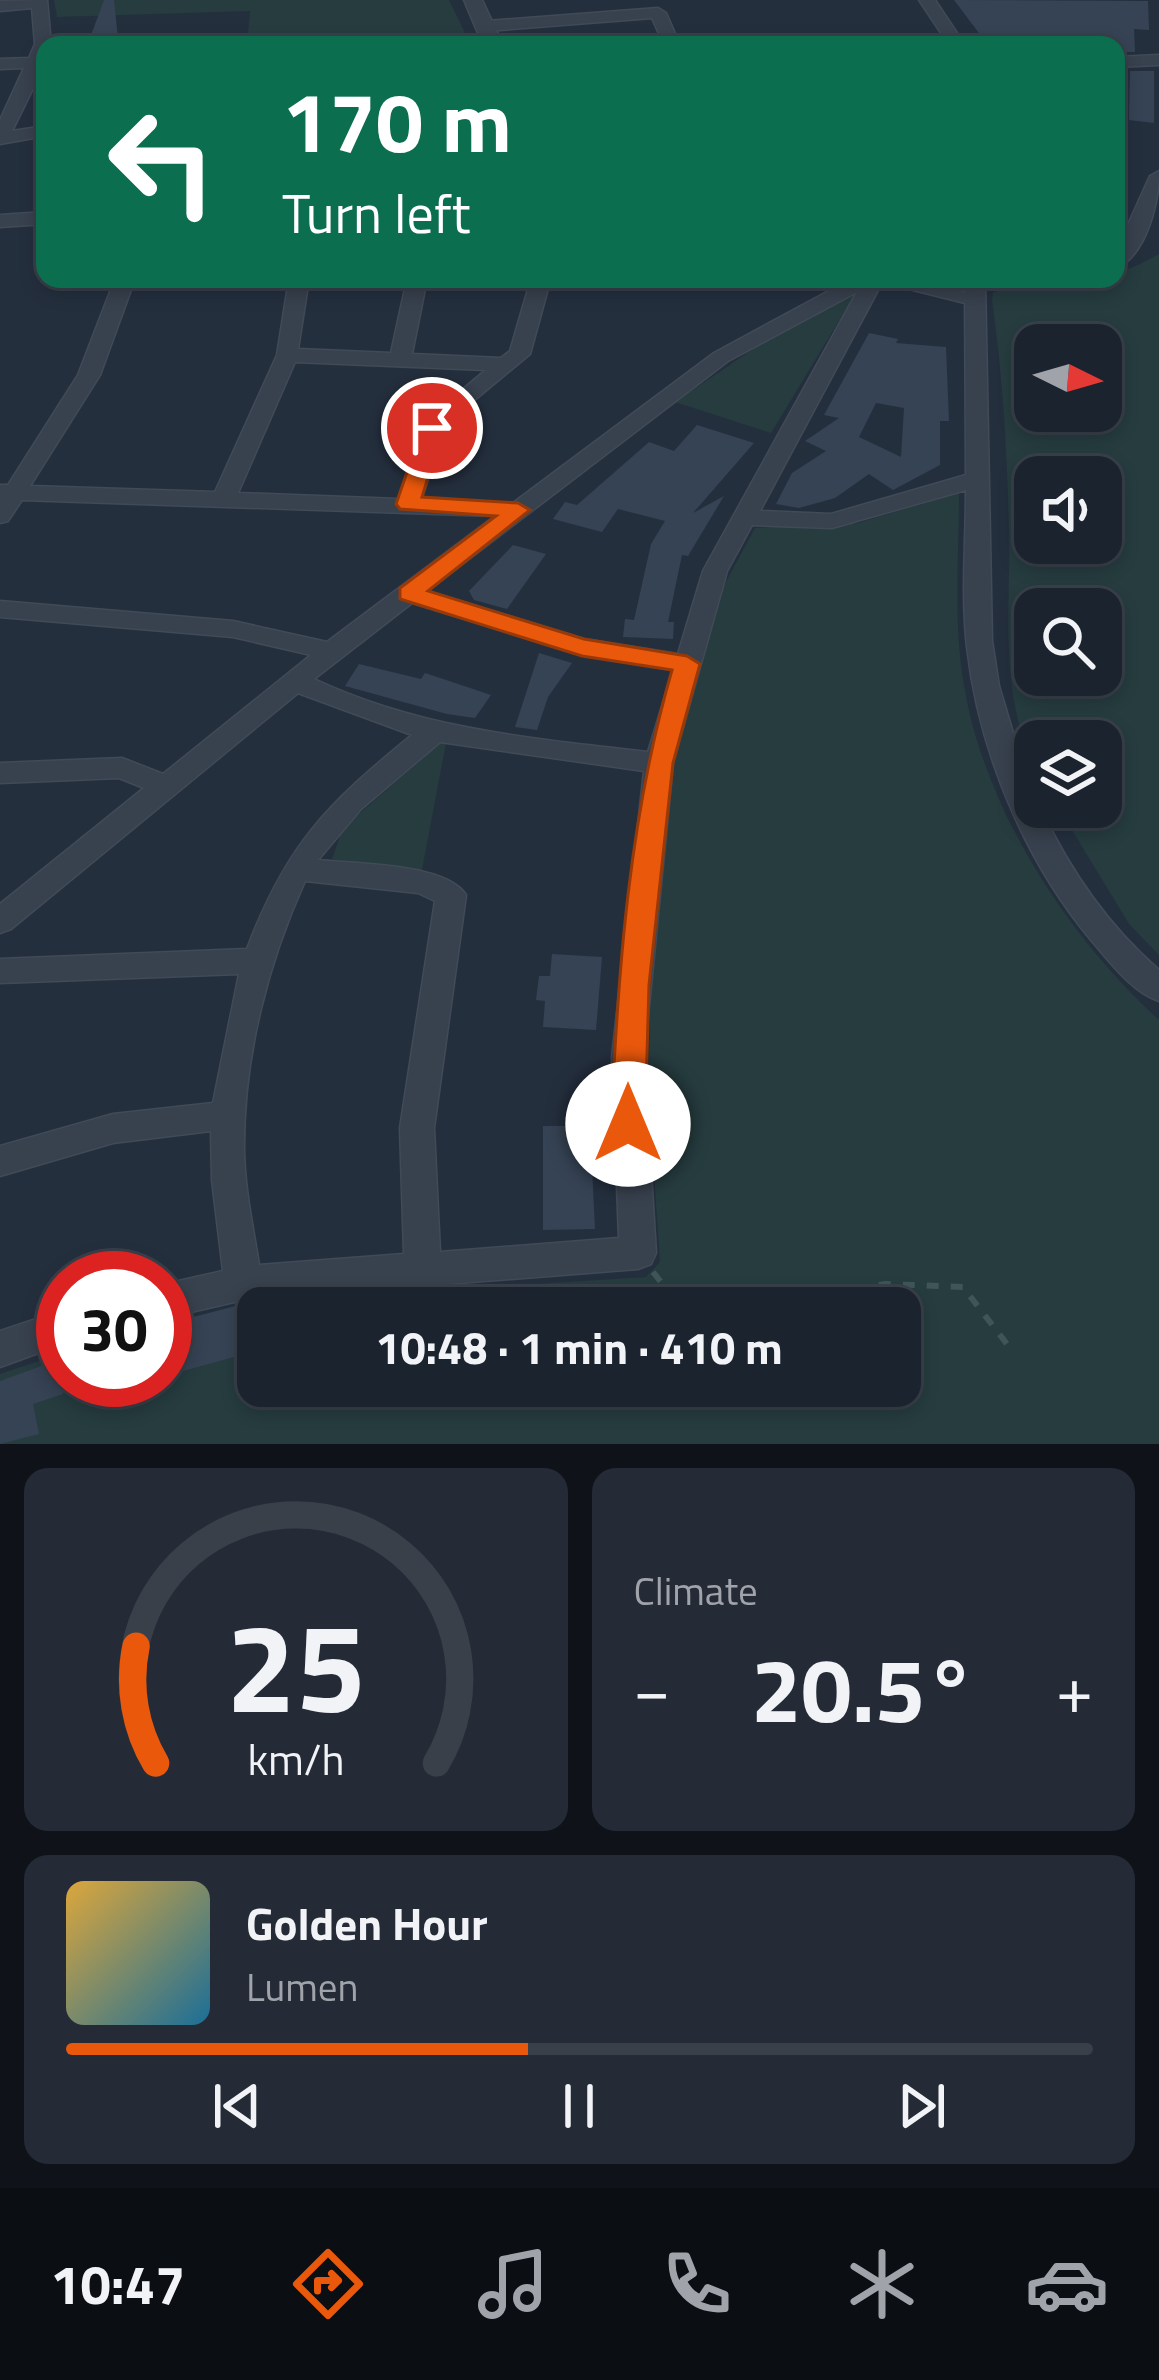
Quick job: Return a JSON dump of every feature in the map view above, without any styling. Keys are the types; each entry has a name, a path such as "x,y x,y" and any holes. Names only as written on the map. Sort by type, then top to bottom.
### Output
{"street":[{"path":"473,0 490,36 658,13 668,36"},
{"path":"927,0 951,36"},
{"path":"0,6 40,2 44,36"},
{"path":"1125,62 1159,60"},
{"path":"0,64 36,62"},
{"path":"0,138 36,66"},
{"path":"0,96 21,93"},
{"path":"0,138 36,132"},
{"path":"1125,252 1159,176"},
{"path":"0,212 36,219"},
{"path":"0,221 36,219"},
{"path":"0,516 8,492 89,375 121,288"},
{"path":"224,499 286,355 297,288"},
{"path":"400,360 414,288"},
{"path":"408,504 438,419 520,354 539,288"},
{"path":"0,921 332,651 721,357 856,288"},
{"path":"192,1294 243,1283 638,1253 628,1057 659,763 715,571 872,288"},
{"path":"974,288 979,641 985,693 999,741 1046,844 1112,945 1159,989"},
{"path":"286,355 505,365"},
{"path":"743,517 832,521 978,479"},
{"path":"8,492 518,510"},
{"path":"409,594 582,647 687,664"},
{"path":"0,609 233,629 332,651"},
{"path":"295,681 346,706 430,735 659,763"},
{"path":"243,1283 227,1149 240,1042 261,961 298,869 338,814 430,735"},
{"path":"0,773 122,767 163,785"},
{"path":"298,869 423,882 451,895 417,1128 423,1272"},
{"path":"0,893 35,891"},
{"path":"0,971 261,961"},
{"path":"0,1160 139,1120 230,1118"},
{"path":"0,1349 36,1336"}],"path":[{"path":"638,1253 672,1296 697,1304 758,1303 886,1284 963,1287 1010,1348"}],"green space":[{"path":"54,0 449,0 467,36 248,36 250,11 57,17"},
{"path":"1159,254 1159,955 1129,924 1071,828 1122,828 1122,720 1019,720 1016,709 1011,680 1009,649 1006,443 993,292 1125,288 1125,270"},
{"path":"857,291 771,433 675,402 793,322"},
{"path":"959,493 961,662 974,732 990,778 1010,824 1063,910 1125,987 1159,1020 1159,1444 0,1444 0,1374 36,1362 36,1407 192,1407 192,1318 237,1305 237,1407 921,1407 921,1287 490,1287 646,1277 660,1262 648,1085 652,944 669,785 716,600 755,528 858,523"},
{"path":"440,743 446,743 421,875 332,860 342,829"}],"building":[{"path":"104,0 114,0 118,36 91,36"},
{"path":"954,0 1148,1 1149,30 1134,29 1135,52 1125,52 1125,36 981,36"},
{"path":"1130,71 1154,71 1154,123 1129,120"},
{"path":"869,333 898,339 896,343 946,347 949,421 940,421 940,465 893,490 869,474 835,498 799,508 776,504 792,473 826,451 805,441 839,418 824,415","holes":["876,403 904,408 901,457 859,437"]},
{"path":"697,425 754,443 693,513 724,496 688,556 682,555 668,622 674,622 673,639 623,637 625,619 634,620 651,544 665,521 618,509 602,532 553,519 565,502 577,505 649,442 674,451"},
{"path":"513,545 546,554 507,609 474,600 469,591"},
{"path":"539,653 572,663 548,697 537,730 515,727"},
{"path":"359,664 421,679 425,673 491,695 475,718 447,714 345,686"},
{"path":"552,954 602,957 596,1030 543,1027 545,1001 536,1000 539,976 550,976"},
{"path":"543,1126 590,1126 595,1229 543,1230"},
{"path":"237,1306 237,1356 192,1369 192,1317"},
{"path":"36,1368 33,1404 39,1434 0,1444 0,1381"}],"route":[{"path":"432,428 408,504 518,510 409,594 582,647 687,664 659,763 633,985 628,1124"}]}
